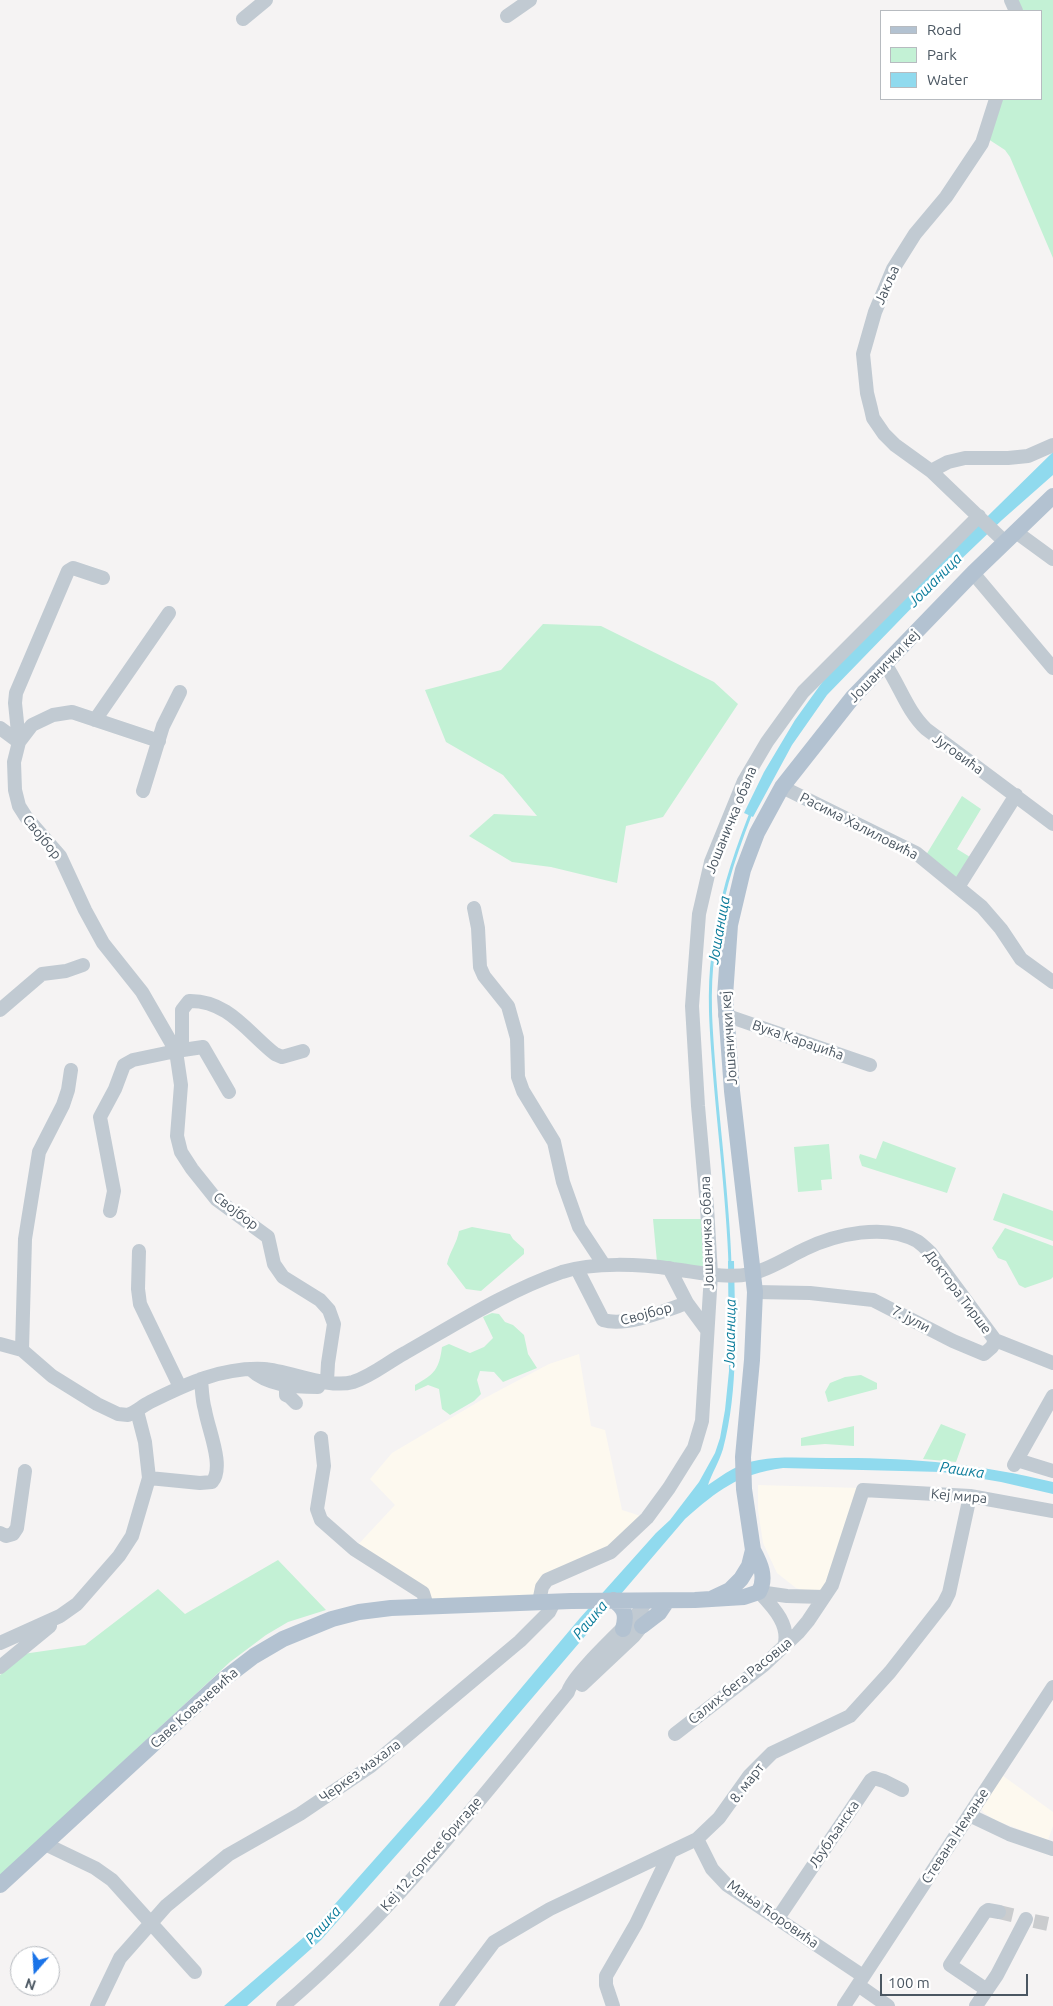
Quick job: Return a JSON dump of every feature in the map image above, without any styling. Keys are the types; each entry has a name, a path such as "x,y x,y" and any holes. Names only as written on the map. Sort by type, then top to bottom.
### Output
{"main road":[{"name":"Јошанички кеј","path":"752,1550 744,1489 743,1457 752,1360 754,1292 747,1274 725,1015 729,934 739,884 757,833 782,787 853,696 973,573 1006,536 1053,496"},
{"path":"752,1550 762,1568 762,1587 759,1592"},
{"path":"713,1598 730,1590 741,1579 749,1566 752,1550"},
{"name":"Саве Ковачевића","path":"0,1885 224,1679 254,1656 283,1639 317,1624 346,1615 391,1608 571,1601 622,1611 646,1601 667,1602 744,1597 759,1592"},
{"path":"642,1626 659,1613 667,1602"}],"street":[{"path":"243,19 266,0"},
{"path":"507,16 530,0"},
{"name":"Јакља","path":"996,100 982,143 946,197 915,234 893,269 875,312 863,354 868,400 873,418 884,434 895,445 931,471 980,517 1006,536 1053,559"},
{"path":"931,471 948,462 965,458 1028,456 1053,445"},
{"name":"Јошаничка обала","path":"707,1330 711,1274 708,1208 698,1106 692,1006 699,914 711,862 744,781 767,742 803,692 980,517"},
{"name":"Својбор","path":"103,578 73,568 68,571 16,693 15,703 19,742 14,771 15,790 19,806 26,817 60,856 99,936 142,992 179,1050"},
{"path":"973,573 1053,668"},
{"path":"95,720 169,613"},
{"name":"Југовића","path":"885,664 915,718 944,744 1053,824"},
{"path":"143,791 163,726 180,692"},
{"path":"0,728 19,742 32,725 52,716 72,712 159,741"},
{"name":"Расима Халиловића","path":"782,787 916,853 995,920 1020,959 1053,982"},
{"path":"958,887 1016,795"},
{"path":"474,908 478,928 480,967 484,976 508,1006 511,1014 517,1038 518,1077 523,1091 554,1142 563,1182 579,1227 604,1265"},
{"path":"0,1010 42,974 66,971 83,965"},
{"name":"Својбор","path":"304,1051 282,1057 275,1054 235,1017 218,1006 189,1001 182,1010 179,1050 181,1085 177,1136 181,1152 216,1199 268,1237 274,1264 283,1277 299,1289 320,1300 329,1310 334,1324 328,1364 334,1382"},
{"name":"Вука Караџића","path":"725,1015 870,1065"},
{"path":"110,1211 114,1191 100,1117 124,1065 133,1060 203,1047 229,1092"},
{"path":"22,1350 25,1239 39,1152 63,1106 71,1070"},
{"name":"Доктора Тирше","path":"747,1274 808,1247 847,1235 880,1231 904,1236 918,1242 930,1252 995,1340"},
{"path":"139,1251 138,1289 140,1304 180,1387"},
{"path":"0,1344 22,1350 52,1376 109,1411 123,1415 137,1410 180,1387 224,1372 265,1369 334,1382 352,1382 368,1375 511,1294 564,1272 577,1269 604,1265 669,1268 711,1274 747,1274"},
{"name":"Својбор","path":"669,1268 687,1303 707,1330"},
{"name":"Својбор","path":"577,1269 603,1320 613,1323 647,1316 687,1303"},
{"name":"7. јули","path":"754,1292 810,1292 873,1300 953,1341 984,1354 992,1347 995,1340"},
{"name":"Черкез махала","path":"97,2006 120,1958 166,1906 228,1855 300,1814 371,1766 520,1641 549,1612 542,1587 547,1580 611,1552 647,1518 669,1488 694,1448 702,1421 707,1330"},
{"path":"995,1340 1053,1363"},
{"path":"250,1370 265,1380 286,1385 325,1387 334,1382"},
{"path":"150,1478 200,1483 212,1482 215,1477 216,1464 213,1439 205,1412 201,1379"},
{"path":"286,1385 286,1395 296,1402"},
{"path":"1053,1396 1015,1463 1053,1471"},
{"path":"0,1643 54,1619 78,1604 125,1547 135,1528 150,1478 145,1442 137,1410"},
{"path":"321,1438 324,1466 317,1508 324,1524 354,1549 423,1593 427,1606"},
{"path":"0,1533 6,1536 13,1534 17,1528 25,1470"},
{"name":"Кеј мира","path":"863,1490 970,1496 1053,1510"},
{"name":"Салих-бега Расовца","path":"674,1734 764,1665 808,1621 834,1579 863,1490"},
{"name":"8. март","path":"446,2006 494,1942 510,1931 594,1887 697,1839 719,1818 749,1776 772,1753 850,1716 890,1672 939,1612 949,1593 970,1496"},
{"path":"759,1592 787,1596 824,1597"},
{"path":"759,1592 781,1618 787,1638 784,1647"},
{"path":"642,1626 646,1611 646,1601"},
{"name":"Кеј 12. српске бригаде","path":"284,2006 329,1967 386,1907 568,1692 570,1686 622,1611 641,1610 646,1601"},
{"path":"0,1667 53,1624 54,1619"},
{"name":"Кеј 12. српске бригаде","path":"568,1692 575,1690 585,1682 642,1626"},
{"name":"Стевана Немање","path":"844,2006 1053,1687"},
{"name":"Љубљанска","path":"778,1918 871,1780 874,1778 878,1779 902,1790"},
{"path":"969,1815 1009,1834 1053,1849"},
{"name":"Мања Ћоровића","path":"697,1839 712,1869 727,1885 778,1918 860,1981"},
{"path":"45,1844 95,1868 112,1880 196,1972"},
{"path":"612,2006 606,1985 606,1976 636,1924 670,1853"},
{"path":"987,1990 950,1965 985,1912 988,1910 1000,1912"},
{"path":"976,2006 997,1975 1025,1919"},
{"path":"860,1981 888,2006"}],"shaded area":[{"path":"579,1354 591,1426 605,1430 622,1510 647,1518 611,1552 547,1580 539,1602 427,1606 423,1593 354,1549 395,1505 370,1479 392,1453 483,1399 549,1364"},
{"path":"758,1485 860,1488 828,1582 821,1590 812,1593 796,1588 777,1573 763,1543 758,1510"},
{"path":"999,1773 1053,1812 1053,1826 1048,1840 997,1821 984,1813 978,1803"}],"green space":[{"path":"1011,0 1053,0 1053,258 1010,157 1005,150 985,137 996,100 1043,100 1043,10 1016,10"},
{"path":"543,624 601,626 714,682 738,704 663,817 626,826 617,883 551,867 512,862 469,836 494,814 537,816 503,775 446,742 425,690 501,670"},
{"path":"962,796 981,809 957,849 970,857 955,882 926,855"},
{"path":"883,1141 956,1168 947,1193 862,1166 860,1154 876,1159"},
{"path":"829,1144 832,1179 821,1180 822,1190 798,1192 794,1147"},
{"path":"1003,1193 1053,1211 1053,1241 993,1220"},
{"path":"653,1219 702,1219 703,1267 657,1262"},
{"path":"472,1227 510,1234 524,1249 524,1254 481,1291 466,1289 447,1264 459,1231"},
{"path":"1005,1228 1053,1246 1053,1277 1051,1279 1025,1288 1019,1285 1006,1261 998,1258 992,1248"},
{"path":"492,1313 499,1314 505,1322 513,1325 524,1335 528,1354 537,1368 503,1382 494,1372 480,1371 477,1380 481,1394 474,1401 450,1415 442,1409 439,1389 428,1385 415,1391 415,1385 427,1378 435,1370 442,1347 449,1344 470,1353 484,1347 493,1338 483,1317"},
{"path":"861,1375 877,1383 877,1389 828,1402 825,1392 830,1383 845,1377"},
{"path":"941,1424 966,1434 956,1462 923,1459"},
{"path":"854,1426 854,1446 825,1444 801,1446 801,1438"},
{"path":"278,1560 326,1610 288,1622 266,1635 230,1662 0,1876 0,1675 23,1654 85,1645 158,1589 185,1614"}],"water":[{"path":"1053,452 1053,475 1002,520 929,590 827,695 792,745 753,817 744,813 764,772 795,720 831,670"},
{"name":"Рашка","path":"728,1261 734,1261 735,1356 732,1403 723,1449 708,1485 738,1466 752,1461 776,1458 885,1459 941,1462 1024,1475 1053,1482 1053,1494 1001,1482 942,1472 783,1468 753,1474 729,1485 685,1519 439,1807 321,1940 247,2006 224,2006 311,1931 428,1799 580,1618 656,1533 670,1520 699,1482 715,1453 725,1410 729,1371"}],"waterway":[{"name":"Јошаница","path":"730,1265 710,1011 711,969 722,900 732,865 751,813"}],"tunnel":[{"path":"999,1912 1016,1916"},
{"path":"1034,1921 1053,1925"}]}
